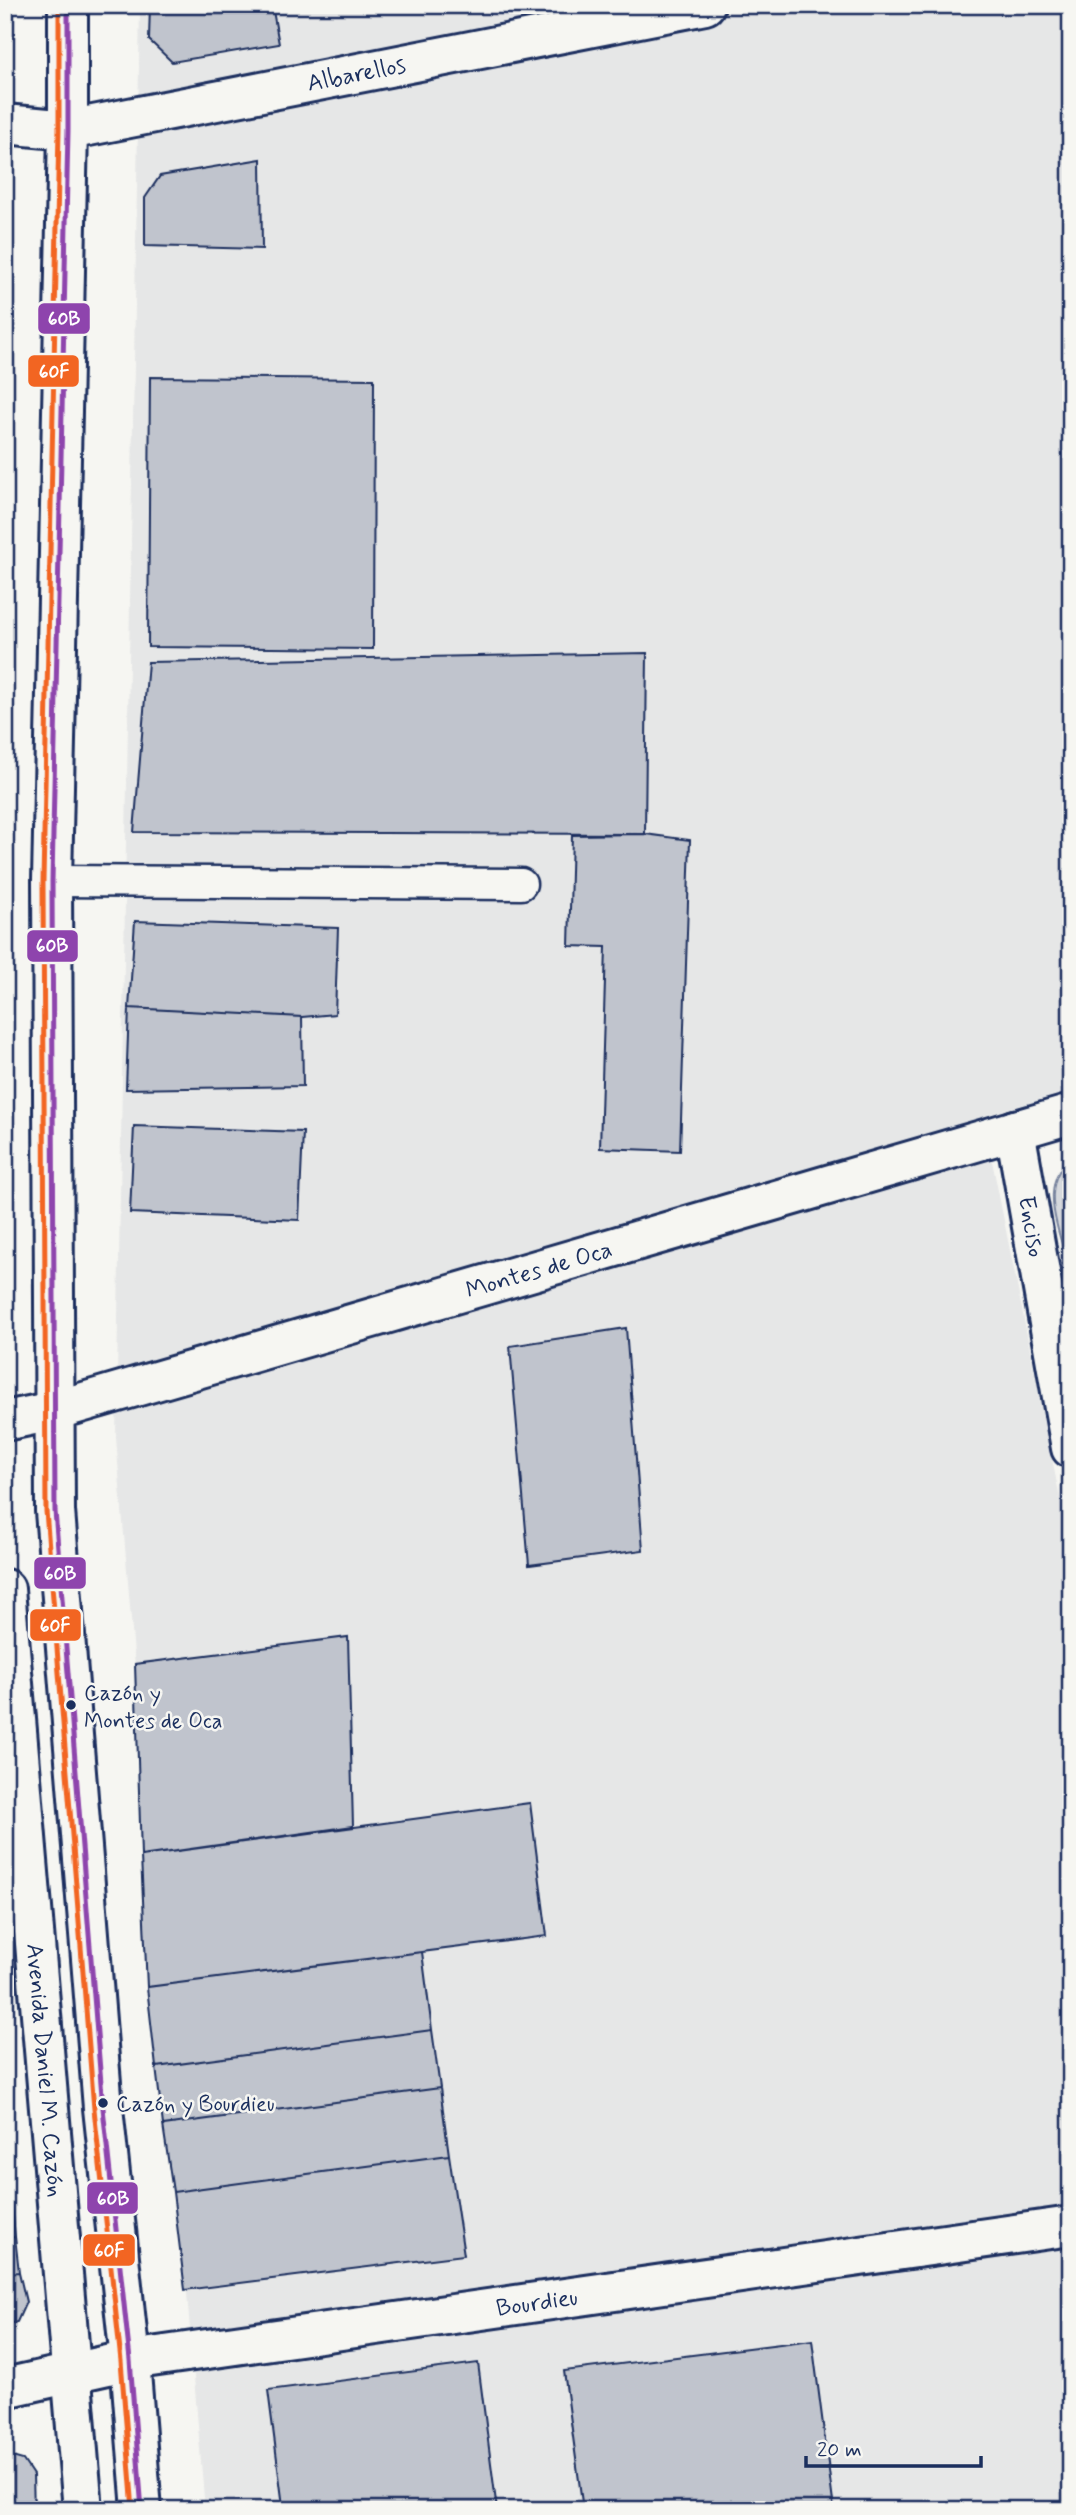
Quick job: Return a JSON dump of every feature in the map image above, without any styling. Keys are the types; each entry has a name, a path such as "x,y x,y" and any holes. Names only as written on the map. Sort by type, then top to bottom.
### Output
{"main road":[{"path":"68,5 68,130 52,881 53,1411 56,1525 103,2108 130,2360 142,2510"},
{"name":"Albarellos","path":"5,124 68,130 705,5"},
{"name":"Montes de Oca","path":"5,1421 53,1411 1071,1114"},
{"name":"Enciso","path":"1015,1130 1071,1448"},
{"name":"Avenida Daniel M. Cazón","path":"5,1589 83,2510"},
{"name":"Bourdieu","path":"5,2388 130,2360 1071,2227"}],"lane":[{"path":"52,881 521,884"}],"shaded area":[{"path":"140,5 1071,5 1071,1091 983,1116 1071,1553 1071,2510 205,2510 116,1438"},
{"path":"1071,1158 1071,1273 1054,1213 1053,1197 1060,1169"}],"building":[{"path":"150,5 272,5 279,44 172,62 149,40"},
{"path":"261,159 262,249 145,246 145,198 160,176"},
{"path":"150,377 374,379 373,649 148,647"},
{"path":"647,653 645,834 134,832 148,662"},
{"path":"645,834 690,840 680,1151 600,1148 606,947 569,946 572,835"},
{"path":"135,921 338,928 335,1014 302,1017 129,1008"},
{"path":"129,1008 302,1017 303,1086 126,1089"},
{"path":"134,1126 303,1132 299,1220 130,1213"},
{"path":"626,1328 643,1550 529,1565 510,1346"},
{"path":"348,1637 353,1826 141,1856 135,1664"},
{"path":"530,1803 547,1936 147,1987 141,1856"},
{"path":"422,1952 432,2030 156,2067 147,1987"},
{"path":"432,2030 440,2088 163,2125 156,2067"},
{"path":"440,2088 449,2155 173,2192 163,2125"},
{"path":"449,2155 464,2255 185,2290 173,2192"},
{"path":"12,2204 15,2237 5,2238 5,2205"},
{"path":"15,2237 19,2272 5,2273 5,2238"},
{"path":"19,2272 26,2302 17,2322 5,2325 5,2273"},
{"path":"812,2340 834,2510 583,2510 564,2371"},
{"path":"478,2363 497,2510 254,2510 283,2506 268,2390"},
{"path":"5,2455 23,2460 33,2475 34,2510 5,2510"}],"transit line":[{"name":"60F","path":"59,5 59,130 43,881 46,1511 94,2109 121,2361 133,2510"},
{"name":"60B","path":"68,5 68,130 52,881 55,1511 103,2108 130,2360 142,2510"}],"place":[{"name":"Cazón y Montes de Oca","path":"71,1705"},
{"name":"Cazón y Bourdieu","path":"103,2103"}]}
